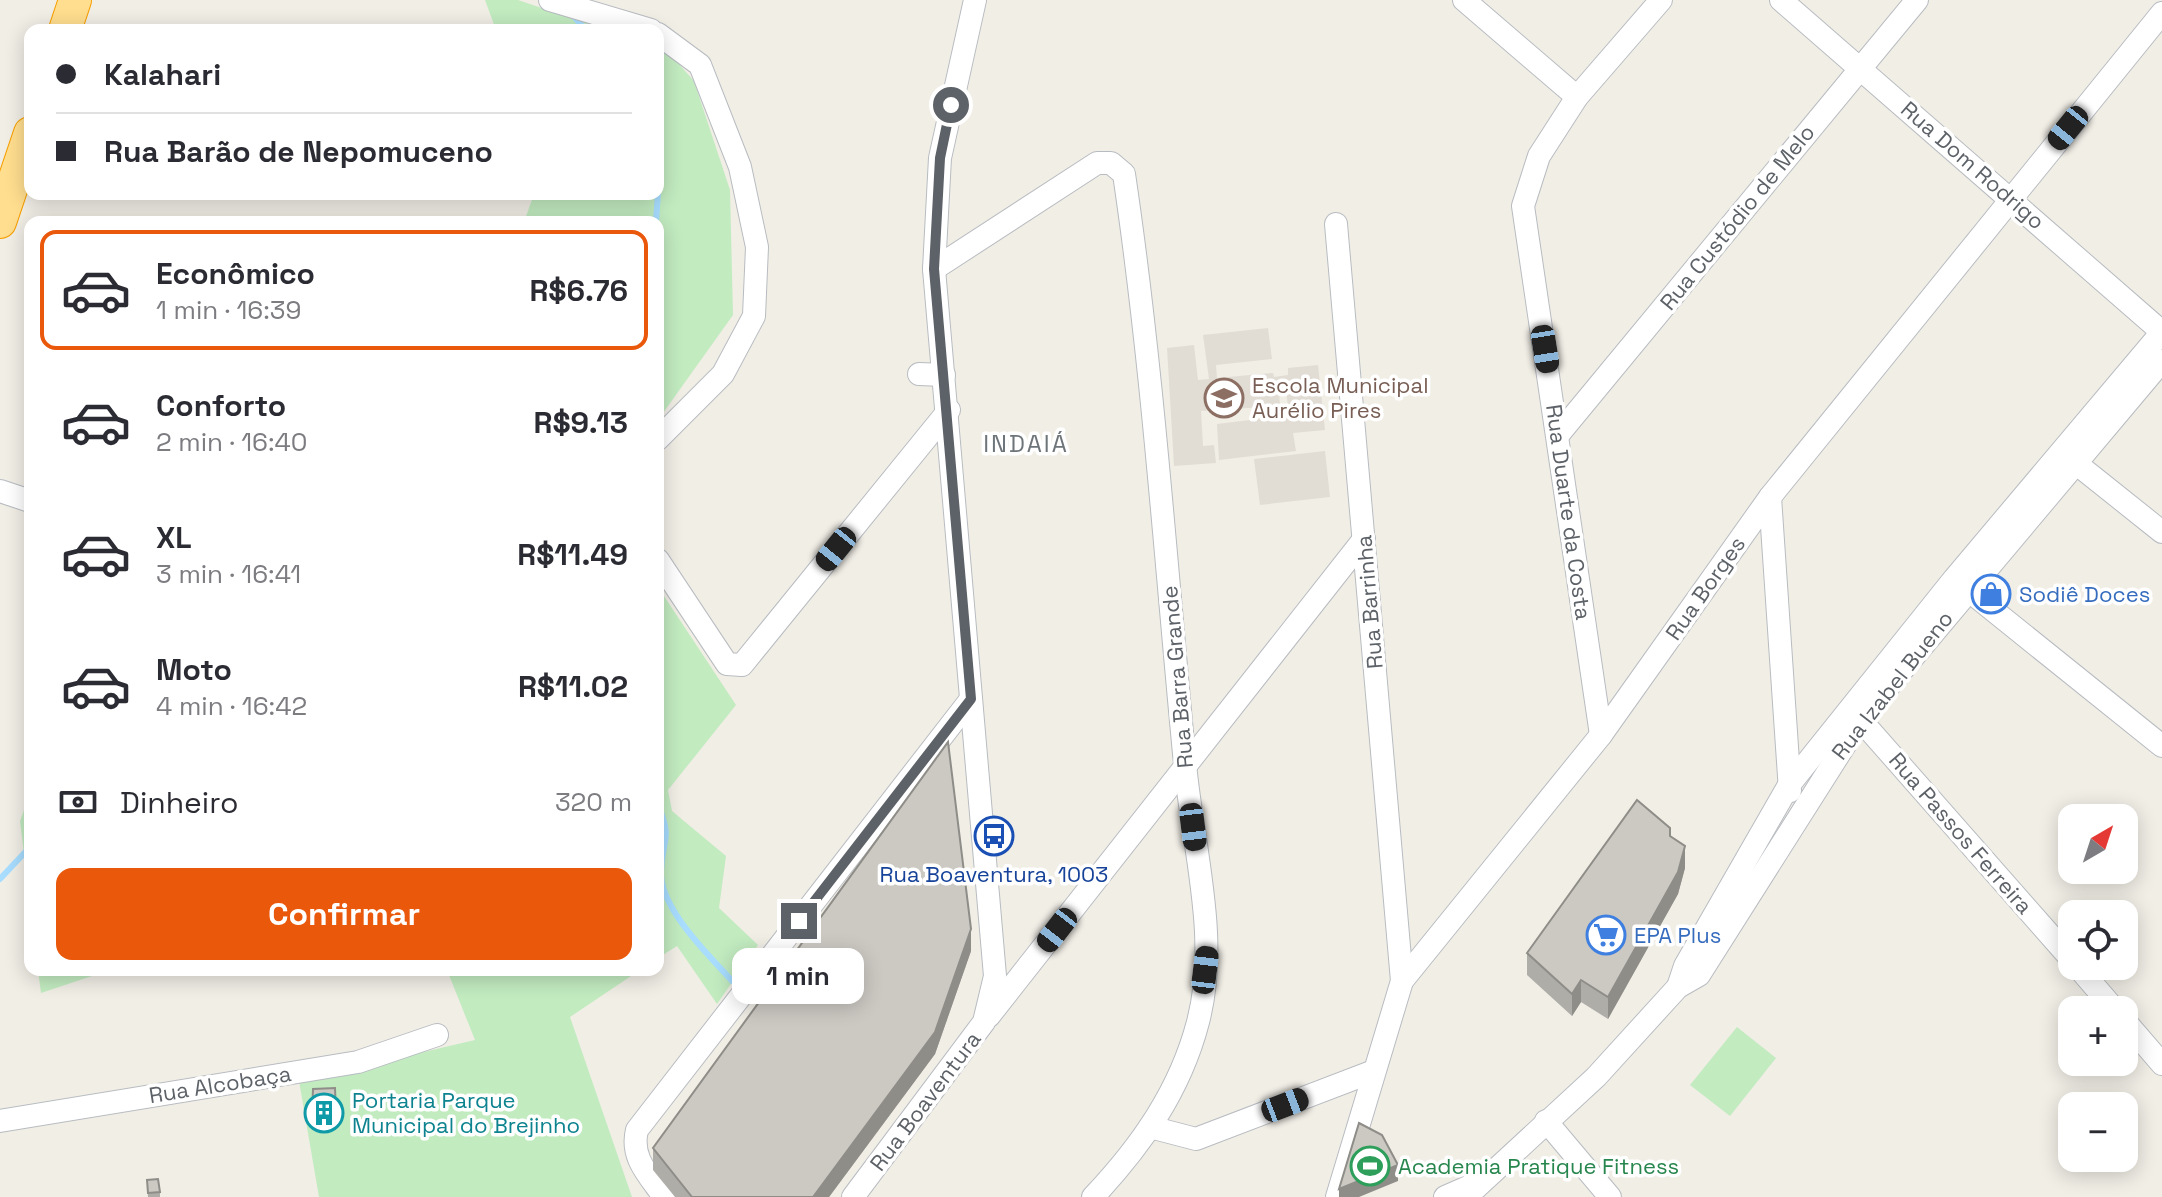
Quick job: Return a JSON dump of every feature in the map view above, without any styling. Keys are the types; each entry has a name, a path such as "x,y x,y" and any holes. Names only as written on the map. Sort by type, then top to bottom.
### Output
{"highway":[{"path":"67,24 75,0"},
{"path":"0,222 24,151"}],"street":[{"path":"550,0 631,24"},
{"name":"Rua Boaventura","path":"853,1197 984,1022 995,976 949,410 934,269 940,158 975,0"},
{"path":"1464,0 1577,97"},
{"name":"Rua Duarte da Costa","path":"1601,735 1523,206 1539,156 1577,97 1661,0"},
{"name":"Rua Dom Rodrigo","path":"1781,0 2012,197 2162,332"},
{"name":"Rua Custódio de Melo","path":"1558,435 1917,0"},
{"name":"Rua Borges","path":"1402,981 1601,735 1770,497 2162,13"},
{"path":"664,38 700,65 740,167 757,247 754,316 723,374 664,433"},
{"name":"Rua Barra Grande","path":"934,269 1097,163 1111,163 1124,174 1143,304 1185,769 1208,945 1198,1021 1176,1086 1150,1127 1093,1197"},
{"name":"Rua Barrinha","path":"1336,224 1402,981"},
{"name":"Rua Izabel Bueno","path":"1458,1193 1596,1077 1678,987 1699,975 1756,889 1855,713 2068,457 2162,332"},
{"name":"Rua Izabel Bueno","path":"2068,457 2162,361"},
{"path":"919,374 944,375"},
{"path":"664,569 727,664 742,665 949,410"},
{"path":"2068,457 2162,532"},
{"path":"0,491 24,499"},
{"path":"1756,889 1758,872 1790,811 1789,785 1797,761 1770,497"},
{"path":"984,1022 1364,539"},
{"path":"1960,584 2162,746"},
{"path":"664,1197 636,1157 634,1143 637,1130 971,699"},
{"name":"Rua Izabel Bueno","path":"1797,761 1855,713"},
{"name":"Rua Passos Ferreira","path":"1855,713 2058,944"},
{"name":"Rua Izabel Bueno","path":"1678,987 1685,966 1789,785"},
{"path":"2089,980 2103,996"},
{"path":"1337,1197 1402,981"},
{"name":"Rua Alcobaça","path":"0,1121 358,1062 437,1035"},
{"path":"2138,1036 2162,1064"},
{"path":"1150,1127 1196,1139 1374,1071"},
{"path":"1546,1121 1610,1197"}],"shaded area":[{"name":"Escola Municipal Aurélio Pires","path":"1268,328 1272,359 1216,365 1217,378 1273,373 1274,377 1288,375 1288,368 1318,365 1325,430 1293,433 1296,451 1219,460 1217,424 1289,415 1286,390 1279,391 1280,406 1201,411 1203,446 1214,445 1216,463 1174,466 1167,348 1194,345 1198,380 1209,379 1203,335"},
{"name":"Escola Municipal Aurélio Pires","path":"1325,451 1330,497 1260,505 1254,459"}],"green space":[{"path":"485,0 518,0 589,24 494,24"},
{"path":"664,51 669,53 694,81 730,190 733,315 664,412 664,216 526,216 532,200 664,200"},
{"path":"664,596 736,705 668,790 672,811 726,856 719,908 758,945 717,1004 677,946 664,954"},
{"path":"24,810 24,853 20,821"},
{"path":"39,976 92,976 41,993"},
{"path":"449,976 631,976 570,1017 632,1197 319,1197 299,1081 475,1040"},
{"path":"1737,1027 1776,1058 1730,1116 1690,1085"}],"building":[{"path":"948,742 971,929 935,1032 813,1197 692,1197 653,1148"},
{"name":"EPA Plus","path":"1637,800 1670,828 1670,836 1685,846 1678,872 1608,997 1581,980 1572,994 1527,953"},
{"path":"335,1088 336,1114 312,1116 313,1089"},
{"path":"1359,1123 1382,1135 1398,1165 1339,1189"},
{"path":"158,1179 160,1192 148,1193 147,1180"}],"waterway":[{"path":"575,18 580,24"},
{"path":"656,216 658,200"},
{"path":"664,822 664,849"},
{"path":"0,879 24,853"},
{"path":"664,889 668,901 688,931 732,981"}],"place":[{"name":"Escola Municipal Aurélio Pires","path":"1224,398"},
{"name":"Sodiê Doces","path":"1991,594"},
{"name":"Rua Boaventura, 1003","path":"994,836"},
{"name":"EPA Plus","path":"1606,935"},
{"name":"Portaria Parque Municipal do Brejinho","path":"324,1113"},
{"name":"Academia Pratique Fitness","path":"1370,1166"}],"district":[{"name":"INDAIÁ","path":"1026,444"}],"route":[{"path":"799,921 971,699 949,410 934,269 940,158 951,105"}]}
